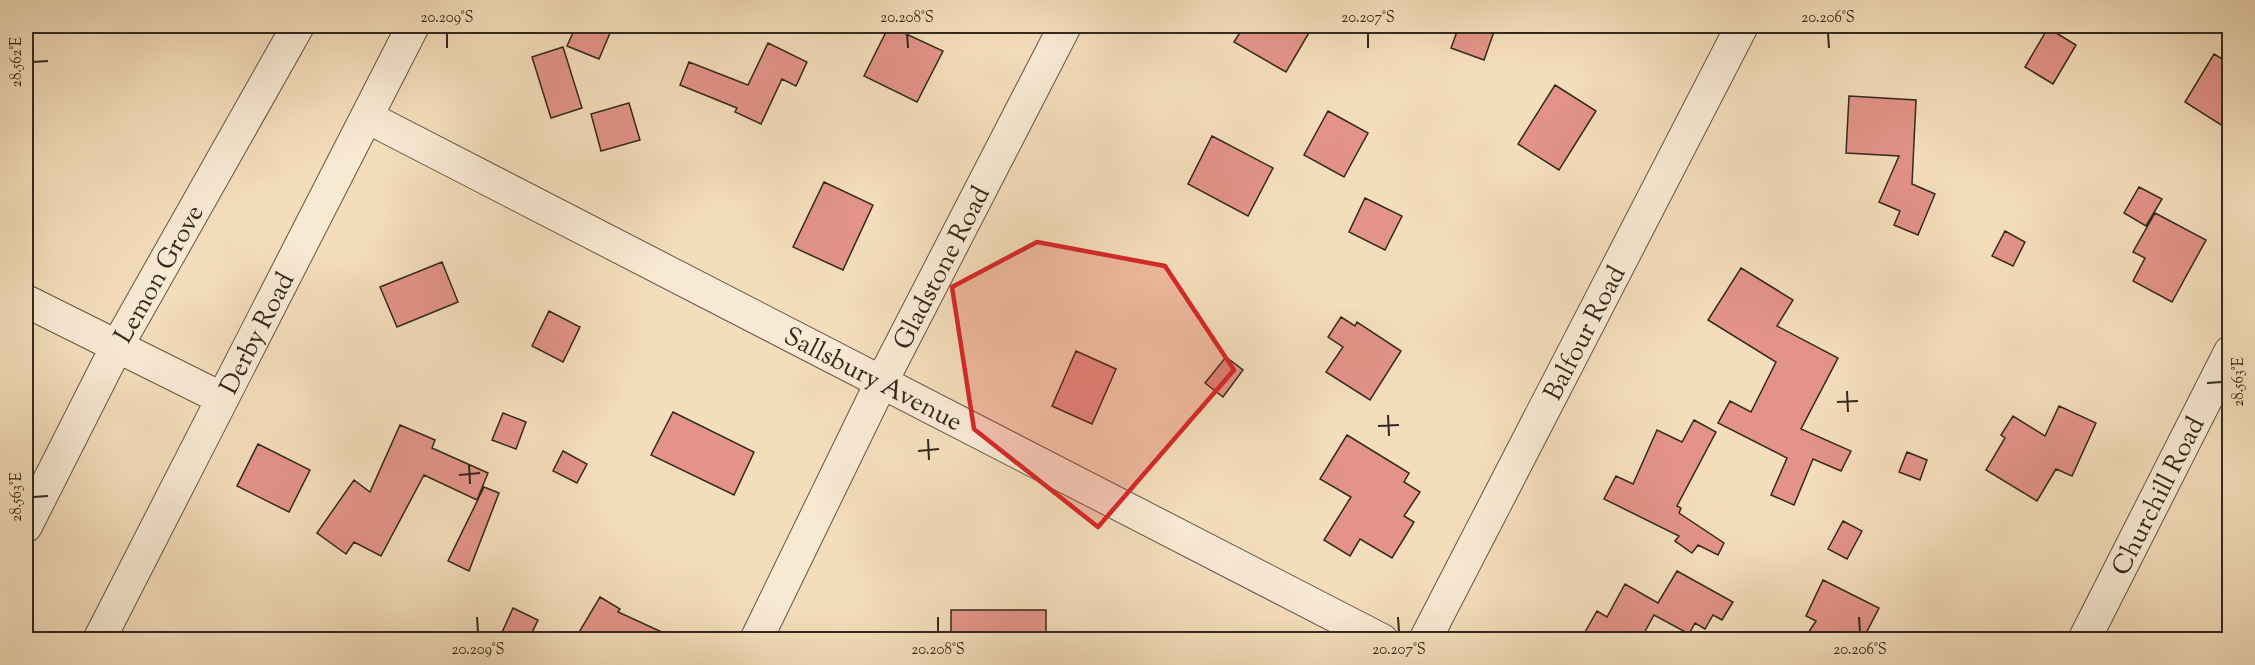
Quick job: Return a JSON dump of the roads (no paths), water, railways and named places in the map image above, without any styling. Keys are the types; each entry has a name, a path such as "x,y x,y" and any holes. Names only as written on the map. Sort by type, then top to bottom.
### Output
{"street":[{"name":"Lemon Grove","path":"26,526 116,348 298,26"},
{"name":"Derby Road","path":"99,639 413,26"},
{"name":"Gladstone Road","path":"756,639 882,381 1065,26"},
{"name":"Balfour Road","path":"1425,639 1742,26"},
{"name":"Sallsbury Avenue","path":"367,117 1382,639"},
{"path":"26,301 116,348 221,398"},
{"name":"Churchill Road","path":"2084,639 2229,352"}]}
